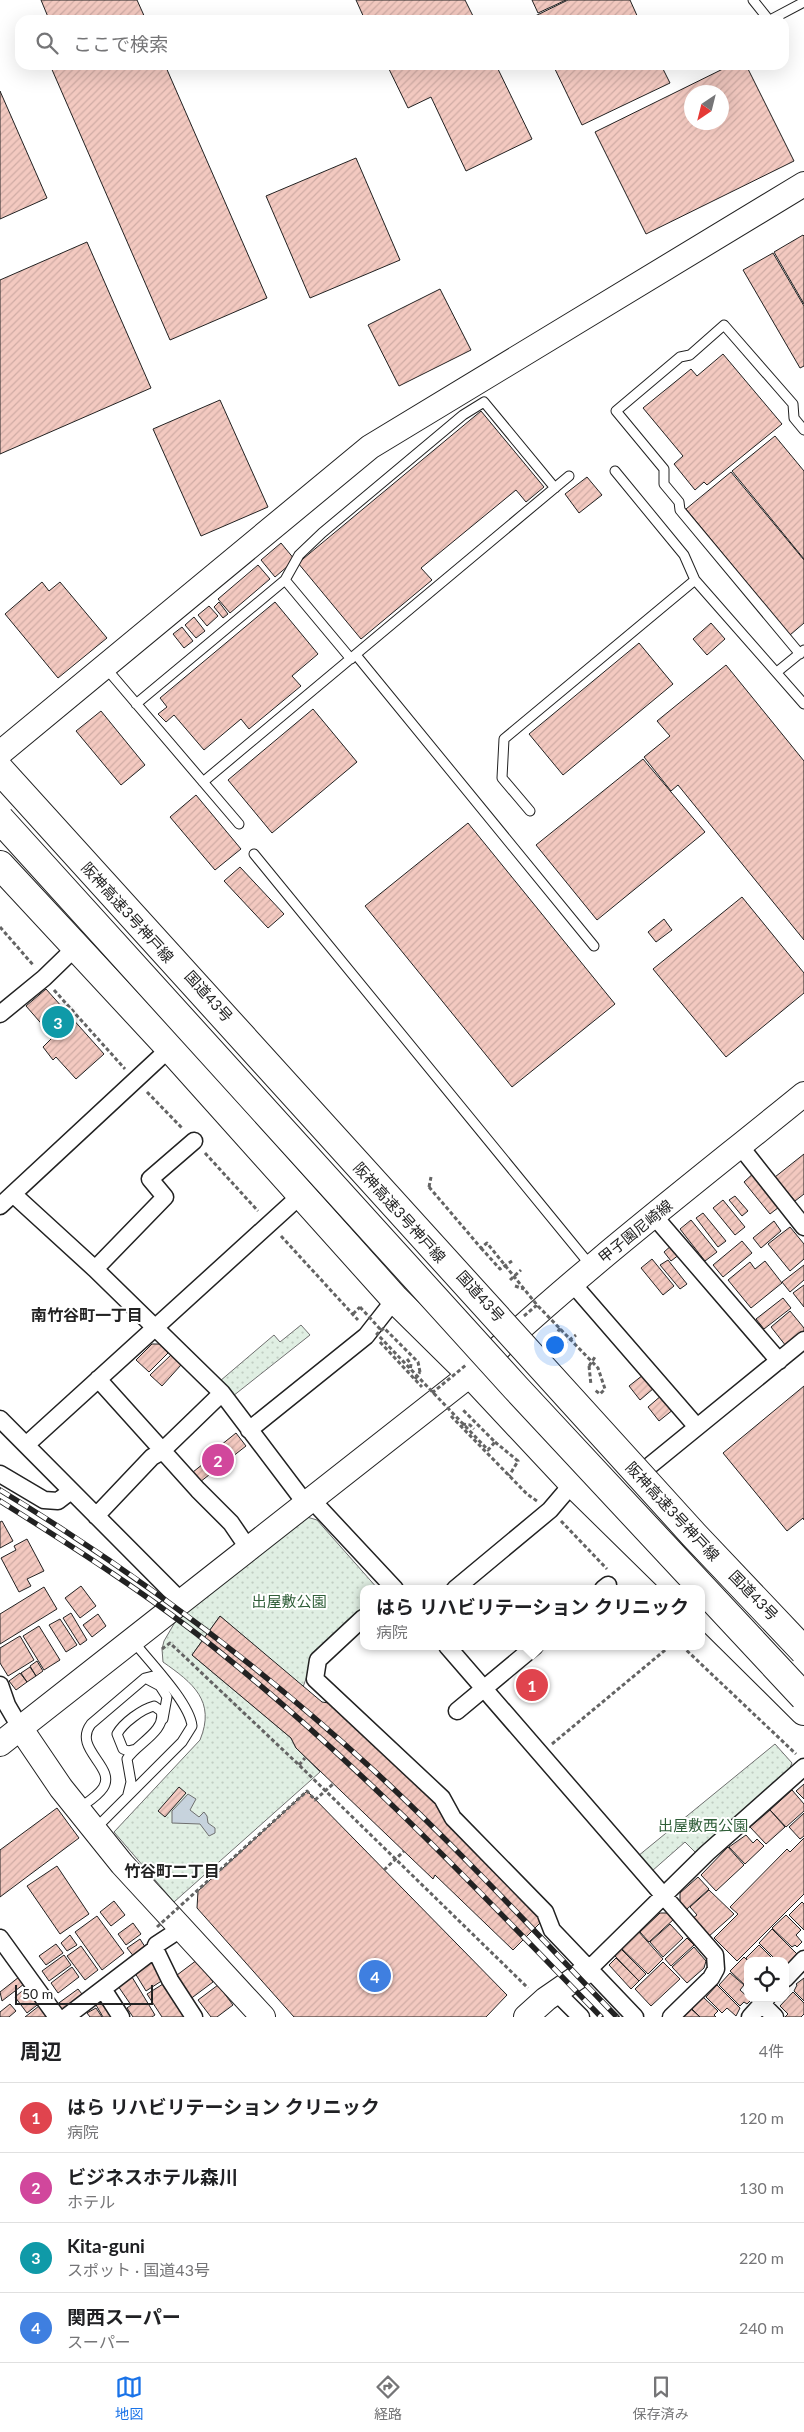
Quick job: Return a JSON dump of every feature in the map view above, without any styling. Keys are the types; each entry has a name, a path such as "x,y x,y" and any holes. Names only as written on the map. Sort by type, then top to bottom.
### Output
{"highway":[{"name":"国道43号","path":"0,764 693,1530 804,1649"},
{"name":"阪神高速3号神戸線","path":"0,770 694,1535 804,1649"},
{"path":"0,819 516,1388 700,1585"},
{"path":"0,865 170,1048 395,1299 471,1374 573,1482 677,1585"},
{"path":"705,1591 804,1697"},
{"path":"705,1613 804,1711"}],"street":[{"path":"0,753 370,447 804,184"},
{"path":"1,1012 44,978 76,947"},
{"path":"0,1206 170,1048"},
{"name":"甲子園尼崎線","path":"0,1744 471,1374 514,1332 591,1266 804,1094"},
{"path":"95,1269 165,1197 150,1179 194,1141"},
{"path":"740,1146 804,1227"},
{"path":"13,1194 95,1269 222,1392 249,1430 309,1502 391,1585"},
{"path":"26,1445 302,1195"},
{"path":"654,1216 779,1361"},
{"path":"572,1282 697,1427"},
{"path":"249,1430 366,1336 395,1299"},
{"path":"642,1472 804,1340"},
{"path":"98,1379 164,1450 198,1490 231,1523 248,1548"},
{"path":"96,1516 152,1457 164,1450 222,1392"},
{"path":"0,1419 181,1601"},
{"path":"0,1474 44,1500 58,1501 71,1491"},
{"path":"460,1585 550,1510 573,1482"},
{"path":"360,1621 318,1660 315,1679 442,1798 453,1818 545,1912 552,1930 588,1970 635,2017"},
{"path":"450,1650 715,1955 716,1969 711,1978 671,2017"},
{"path":"457,1711 530,1650"},
{"path":"0,1685 7,1705 21,1729 78,1810 122,1864 264,2017"},
{"path":"526,2017 556,1992 588,1970 801,1761"},
{"path":"66,2017 155,1949 156,1946 182,1928"},
{"path":"0,1938 57,2017"},
{"path":"155,1949 170,1980 194,2017"},
{"path":"789,1975 804,1959"},
{"path":"103,1988 121,2017"},
{"path":"556,1992 581,2017"},
{"path":"750,2017 764,2002"},
{"path":"766,2002 775,2017"}],"lane":[{"path":"752,0 765,15"},
{"path":"779,15 804,2"},
{"path":"777,672 802,652 680,510 679,502 664,484 664,469 616,410 680,357 690,355 724,325 793,404 794,418 804,430"},
{"path":"136,704 285,580 299,555 322,533 462,415 484,402 555,488"},
{"path":"615,471 684,555 695,580 804,704"},
{"path":"203,782 569,476"},
{"path":"285,580 353,657 594,946"},
{"path":"530,811 502,778 504,739 695,580"},
{"path":"105,667 238,824"},
{"path":"254,854 591,1266"},
{"path":"94,1830 182,1742 192,1726 189,1714 132,1641"},
{"path":"78,1810 98,1794 105,1782 105,1774 86,1742 86,1731 91,1724 145,1678 153,1676 167,1684"},
{"path":"126,1764 129,1756 159,1727 162,1720 167,1697 160,1686 145,1678"},
{"path":"125,1799 131,1782 123,1749 117,1734 120,1728 154,1706 161,1711 162,1720"},
{"path":"123,1749 128,1751 136,1749"}],"path":[{"path":"431,1178 429,1188 500,1269 512,1261"},
{"path":"481,1248 487,1243 524,1289 560,1328 598,1368 605,1389 600,1394 590,1384 589,1366 595,1357"},
{"path":"510,1280 521,1270"},
{"path":"515,1286 524,1289"},
{"path":"353,1314 360,1307 381,1330"},
{"path":"415,1379 420,1372 418,1362 384,1328 377,1334 410,1371 462,1424 473,1431 488,1450 495,1442"},
{"path":"560,1328 556,1335 560,1340"},
{"path":"564,1344 576,1335"},
{"path":"403,1363 406,1359 411,1364 410,1371"},
{"path":"463,1410 473,1417 495,1442 518,1461 509,1476"},
{"path":"526,1494 550,1510 607,1582"},
{"path":"162,1648 170,1643 299,1765 529,1989"},
{"path":"540,1754 665,1650"},
{"path":"686,1650 801,1761"},
{"path":"299,1765 305,1758"},
{"path":"157,1926 307,1791 315,1800 333,1784"},
{"path":"384,1870 404,1851"}],"green space":[{"path":"301,1325 310,1335 233,1396 220,1381 274,1335 280,1342"},
{"name":"出屋敷公園","path":"307,1517 317,1520 374,1585 360,1585 360,1613 315,1655 303,1687 220,1616 192,1655 291,1738 296,1748 320,1772 174,1902 114,1832 200,1740 205,1714 199,1694 184,1678 163,1662 162,1649 164,1641 178,1617"},
{"name":"出屋敷西公園","path":"775,1744 792,1763 789,1770 696,1853 685,1842 652,1871 638,1856"}],"shaded area":[{"path":"188,1794 196,1799 190,1810 199,1817 204,1812 208,1823 215,1828 215,1833 209,1836 200,1824 172,1823 172,1811"}],"building":[{"path":"41,0 137,0 144,15 47,15"},
{"path":"356,0 465,0 472,15 363,15"},
{"path":"532,0 566,0 538,13"},
{"path":"568,0 630,0 637,15 537,15"},
{"path":"52,70 167,70 267,298 170,340"},
{"path":"389,70 498,70 532,139 466,171 431,97 408,108"},
{"path":"555,70 664,70 670,83 582,125"},
{"path":"721,70 748,70 794,161 646,234 595,132 684,88 684,130 729,130 729,85 690,85"},
{"path":"0,91 47,198 0,219"},
{"path":"356,158 400,260 310,298 266,196"},
{"path":"804,236 804,304 774,252"},
{"path":"87,242 151,388 0,454 0,280"},
{"path":"773,253 804,306 804,366 800,368 743,270"},
{"path":"440,289 471,350 399,386 368,325"},
{"path":"723,354 782,424 707,485 704,482 695,490 674,464 683,456 643,408 691,369 697,376"},
{"path":"220,400 268,507 201,536 153,429"},
{"path":"481,411 544,487 526,502 516,490 421,568 432,580 361,639 298,563"},
{"path":"775,436 804,471 804,559 732,471"},
{"path":"731,472 804,560 804,623 790,635 686,509"},
{"path":"587,477 602,495 579,513 565,494"},
{"path":"281,543 295,560 275,577 261,560"},
{"path":"258,565 270,579 230,613 218,599"},
{"path":"42,582 49,591 60,582 107,638 58,678 5,614"},
{"path":"219,602 228,614 223,618 214,607"},
{"path":"275,602 318,654 292,676 301,686 249,729 241,719 204,750 174,715 166,722 158,714 167,707 160,698"},
{"path":"209,606 218,616 207,626 198,615"},
{"path":"194,617 205,631 196,638 185,625"},
{"path":"711,623 725,639 707,655 693,639"},
{"path":"182,627 193,641 184,648 173,634"},
{"path":"639,643 673,684 563,775 529,734"},
{"path":"726,665 804,761 804,940 678,785 671,791 644,757 670,736 657,721"},
{"path":"313,709 357,762 272,833 228,780"},
{"path":"101,711 145,765 121,785 76,731"},
{"path":"643,759 705,832 597,920 536,845"},
{"path":"196,795 241,849 215,870 170,817"},
{"path":"468,823 615,1004 512,1087 365,906"},
{"path":"240,867 284,914 268,928 224,881"},
{"path":"742,897 804,973 804,993 726,1057 653,969"},
{"path":"664,919 672,930 656,942 648,932"},
{"path":"46,989 104,1054 76,1079 56,1057 53,1060 43,1047 53,1037 26,1006"},
{"path":"804,1154 804,1194 795,1201 775,1177"},
{"path":"756,1171 783,1204 770,1214 744,1182"},
{"path":"735,1196 748,1211 742,1216 729,1200"},
{"path":"723,1200 745,1227 735,1235 713,1208"},
{"path":"703,1213 726,1241 718,1247 696,1218"},
{"path":"691,1220 717,1252 705,1261 680,1229"},
{"path":"774,1221 781,1231 761,1248 753,1238"},
{"path":"790,1227 804,1244 804,1259 790,1271 768,1244"},
{"path":"742,1241 752,1253 723,1277 713,1265"},
{"path":"672,1245 680,1254 671,1261 664,1252"},
{"path":"652,1259 674,1286 663,1295 641,1268"},
{"path":"668,1260 687,1284 680,1289 660,1265"},
{"path":"765,1261 782,1283 751,1308 728,1280 750,1262 755,1269"},
{"path":"804,1265 804,1280 790,1292 782,1282"},
{"path":"804,1285 804,1307 793,1293"},
{"path":"783,1298 791,1308 764,1329 756,1319"},
{"path":"790,1311 804,1328 804,1332 786,1346 771,1327"},
{"path":"152,1344 159,1344 168,1353 149,1372 136,1360"},
{"path":"171,1355 181,1365 162,1386 150,1375"},
{"path":"643,1375 654,1388 640,1400 629,1386"},
{"path":"804,1386 804,1520 803,1518 787,1531 723,1453"},
{"path":"662,1395 674,1409 659,1421 648,1407"},
{"path":"236,1433 246,1446 200,1482 193,1472 223,1448 221,1445"},
{"path":"2,1521 13,1541 0,1548 0,1522"},
{"path":"27,1539 44,1571 27,1579 31,1586 19,1592 1,1558 16,1550 14,1546"},
{"path":"81,1586 96,1606 80,1618 65,1598"},
{"path":"44,1587 57,1609 0,1644 0,1614"},
{"path":"71,1613 87,1640 80,1645 63,1618"},
{"path":"98,1614 106,1626 92,1637 83,1625"},
{"path":"220,1616 322,1702 335,1704 439,1801 545,1918 513,1950 435,1875 433,1879 296,1748 291,1738 192,1655"},
{"path":"60,1619 77,1645 66,1652 49,1625"},
{"path":"39,1626 60,1660 44,1670 23,1636"},
{"path":"20,1636 34,1660 8,1676 0,1663 0,1648"},
{"path":"37,1661 43,1671 36,1676 30,1666"},
{"path":"30,1667 36,1676 27,1682 21,1673"},
{"path":"20,1673 27,1682 16,1690 9,1681"},
{"path":"804,1784 804,1799 796,1791"},
{"path":"179,1787 186,1793 165,1817 158,1811"},
{"path":"792,1790 804,1804 804,1811 786,1827 770,1810"},
{"path":"307,1791 507,1995 486,2017 294,2017 197,1908 198,1891"},
{"path":"57,1808 79,1838 0,1897 0,1850"},
{"path":"770,1810 785,1827 766,1844 750,1827"},
{"path":"804,1813 804,1836 800,1839 789,1827"},
{"path":"746,1835 753,1843 757,1839 764,1846 745,1864 729,1847"},
{"path":"804,1838 804,1894 737,1961 714,1938 738,1914 730,1907 787,1849 790,1852"},
{"path":"728,1847 744,1865 716,1891 701,1875"},
{"path":"57,1866 89,1914 60,1934 27,1886"},
{"path":"698,1877 709,1889 687,1909 680,1902 680,1893"},
{"path":"709,1890 734,1914 708,1937 692,1919 697,1915 690,1907"},
{"path":"114,1901 125,1915 111,1926 100,1912"},
{"path":"802,1902 804,1904 804,1930 789,1915"},
{"path":"660,1913 668,1913 674,1919 649,1942 640,1932"},
{"path":"786,1915 801,1930 796,1935 802,1942 797,1947 795,1945 792,1947 772,1928"},
{"path":"97,1916 124,1953 102,1970 75,1932"},
{"path":"133,1923 141,1934 126,1945 118,1934"},
{"path":"670,1924 683,1938 663,1957 650,1942"},
{"path":"772,1929 797,1954 789,1963 789,1957 773,1957 759,1943"},
{"path":"638,1931 663,1959 648,1974 620,1947"},
{"path":"70,1935 77,1945 67,1951 61,1943"},
{"path":"687,1938 694,1945 671,1966 665,1959"},
{"path":"140,1939 147,1950 135,1958 127,1948"},
{"path":"56,1944 63,1953 46,1965 39,1956"},
{"path":"759,1945 771,1957 747,1957"},
{"path":"81,1946 98,1970 85,1980 67,1956"},
{"path":"694,1947 706,1961 704,1968 687,1983 672,1967"},
{"path":"621,1949 646,1974 639,1981 614,1955"},
{"path":"64,1955 71,1965 49,1981 42,1971"},
{"path":"744,1957 744,1984 730,1971"},
{"path":"616,1958 639,1981 631,1989 609,1965"},
{"path":"197,1960 213,1982 189,2000 173,1978"},
{"path":"152,1962 163,1980 146,1991 135,1973"},
{"path":"663,1962 680,1979 651,2006 635,1989"},
{"path":"72,1967 79,1977 58,1993 51,1983"},
{"path":"730,1973 744,1985 740,1990 744,1994 744,2002 740,2006 719,1985"},
{"path":"19,1977 24,1984 2,2001 0,1992"},
{"path":"132,1977 155,2015 152,2017 133,2017 127,2008 131,2005 118,1986"},
{"path":"804,1978 804,2001 794,1991 796,1984"},
{"path":"163,1984 184,2017 162,2017 147,1994"},
{"path":"218,1985 233,2005 217,2017 211,2017 198,2000"},
{"path":"717,1985 740,2008 736,2016 727,2008 722,2013 706,1997"},
{"path":"28,1986 41,2002 27,2013 15,1997"},
{"path":"78,1989 86,1999 64,2015 56,2005"},
{"path":"793,1992 804,2003 804,2014 801,2017 785,2017 788,2014 780,2006 784,2002 789,2002 789,1996"},
{"path":"703,1997 718,2011 714,2015 716,2017 700,2017 691,2008"},
{"path":"104,2000 115,2017 103,2017 96,2005"},
{"path":"10,2004 16,2011 9,2017 0,2017 0,2012"},
{"path":"39,2006 48,2017 25,2017"},
{"path":"96,2008 102,2017 90,2017 87,2013"},
{"path":"691,2009 700,2017 684,2017"}],"railway":[{"path":"0,1490 145,1585 237,1654 326,1728 402,1797 495,1890 617,2017"},
{"path":"0,1501 85,1555 168,1612 272,1695 417,1829 601,2017"}],"place":[{"name":"Kita-guni","path":"58,1022"},
{"name":"ビジネスホテル森川","path":"218,1460"},
{"name":"はら リハビリテーション クリニック","path":"532,1685"},
{"name":"関西スーパー","path":"375,1976"}],"district":[{"name":"南竹谷町一丁目","path":"87,1314"},
{"name":"竹谷町二丁目","path":"172,1870"}]}
